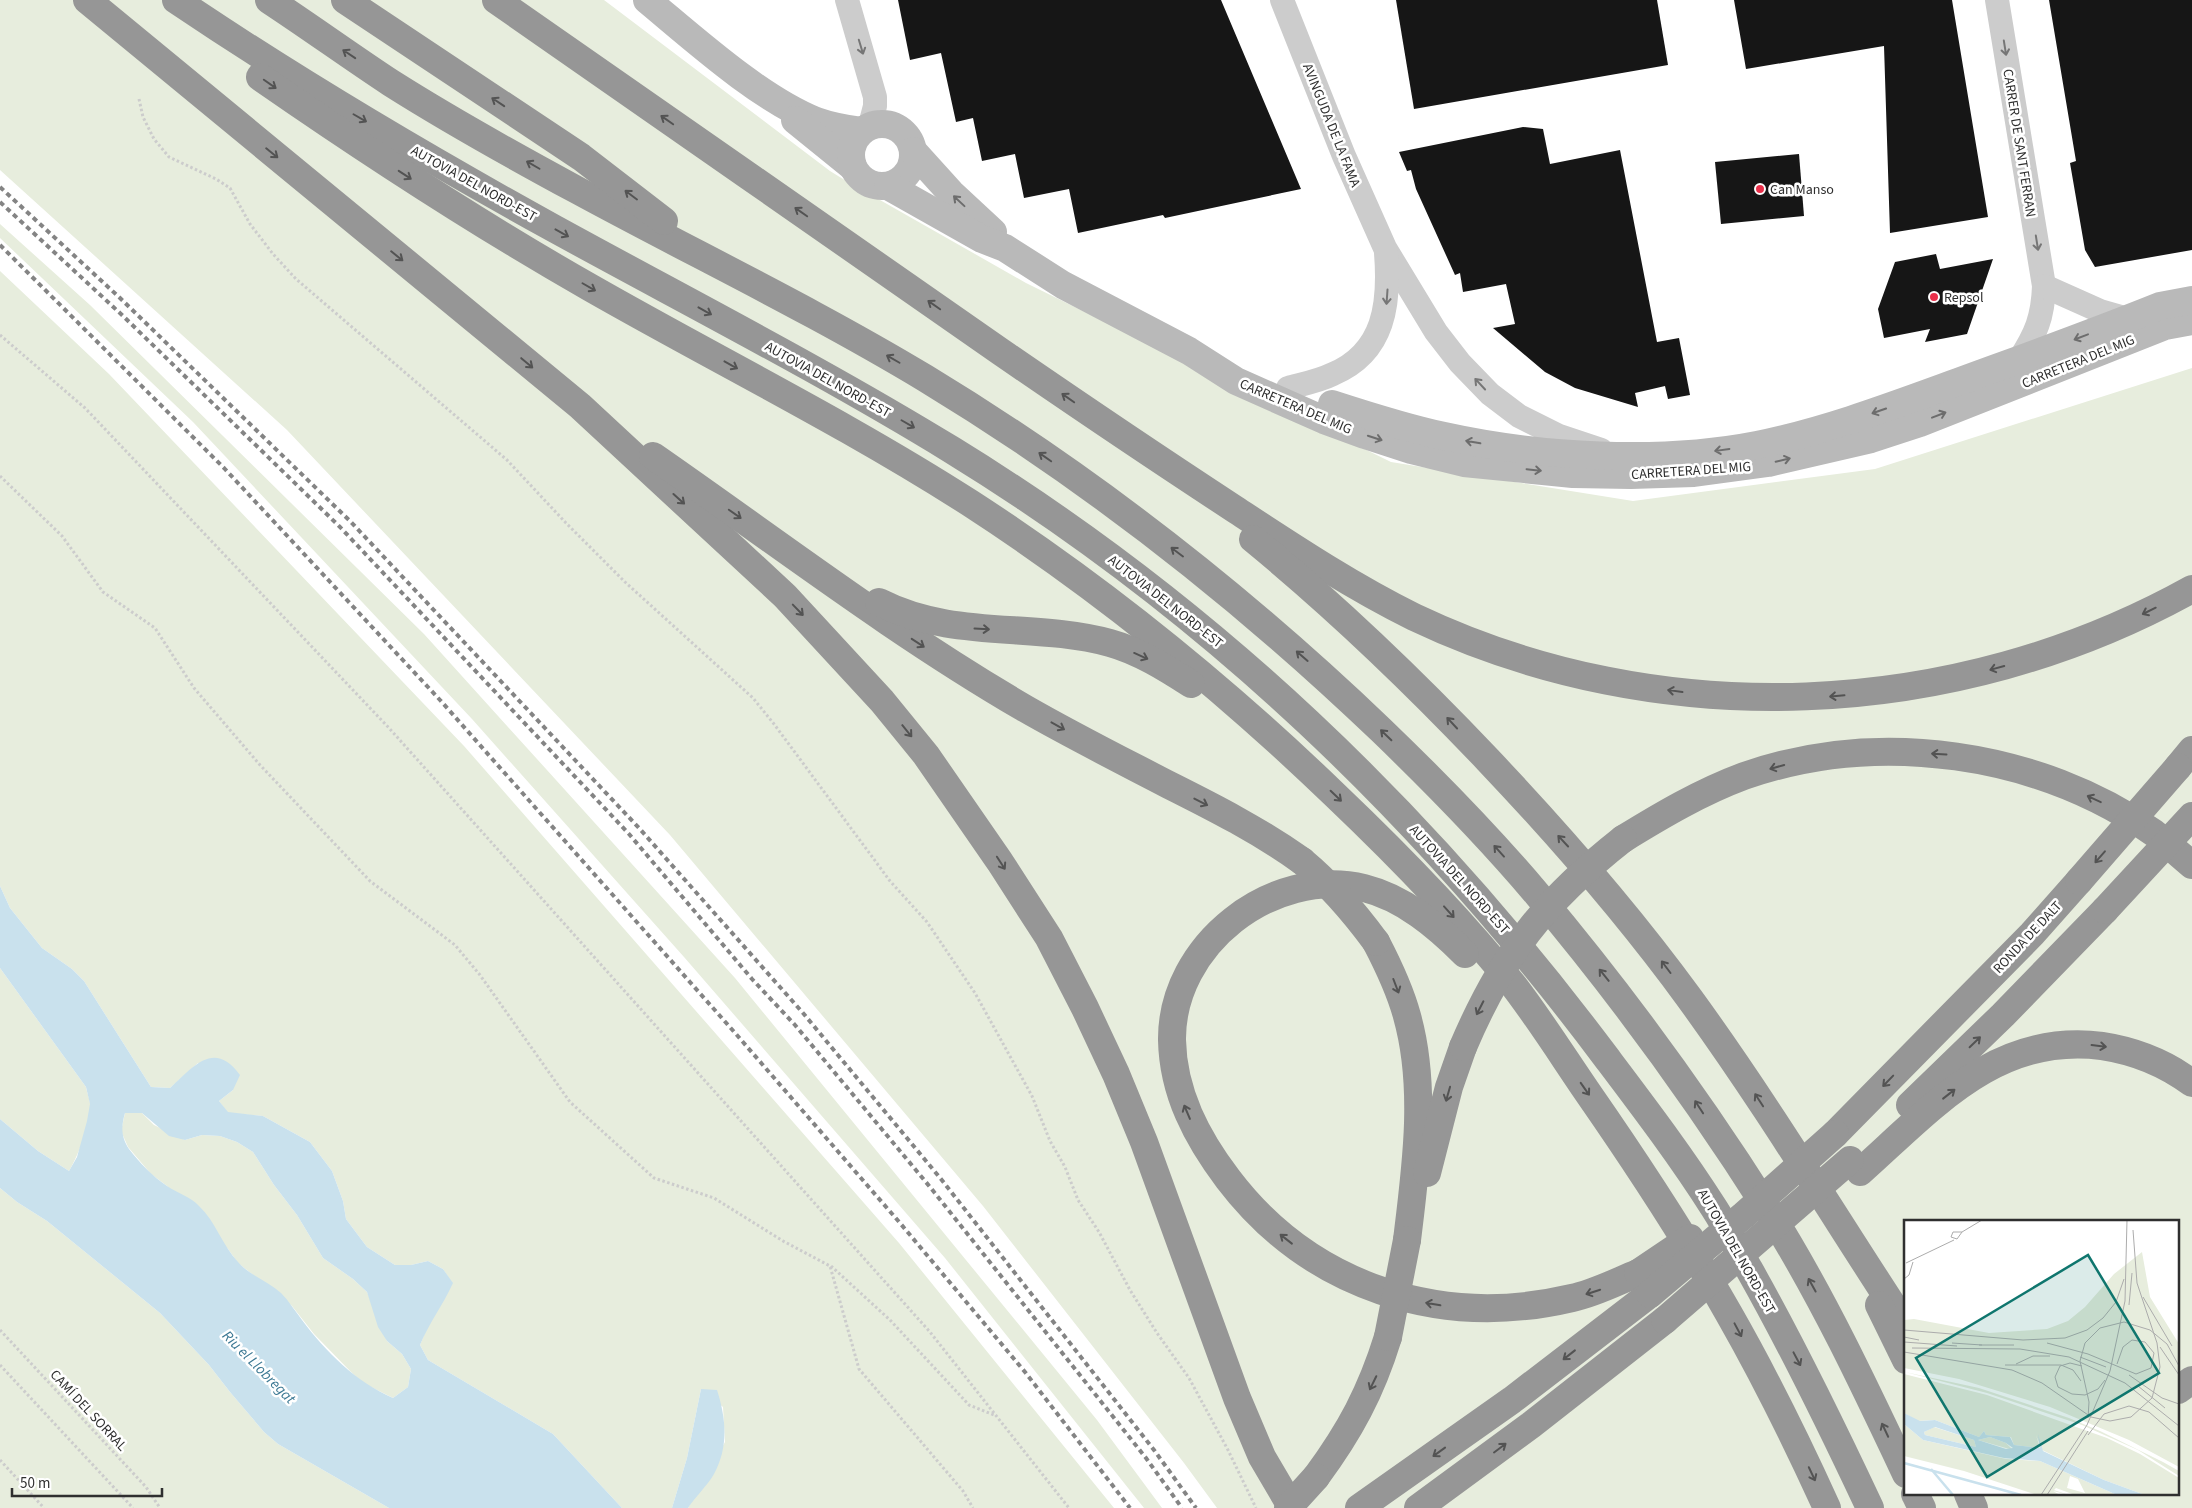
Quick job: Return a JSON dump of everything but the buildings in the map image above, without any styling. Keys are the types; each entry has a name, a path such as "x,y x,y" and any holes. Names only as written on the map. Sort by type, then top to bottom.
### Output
{"highway":[{"path":"68,0 234,122"},
{"path":"87,0 580,406 784,596 882,701 926,755 1000,862 1048,938 1116,1074 1171,1214 1237,1398 1262,1457 1290,1508 1340,1445 1376,1376 1388,1337 1435,1138 1463,1047 1479,1010 1518,943 1568,885 1624,839 1668,811 1744,776 1788,764 1835,755 1893,752 1949,755 1997,764 2054,780 2106,805 2154,833 2192,865"},
{"path":"163,0 249,69 389,165 470,217 591,288 830,420 971,504 1046,554 1111,602 1239,706 1301,762 1418,877 1515,988 1662,1202 1731,1316 1788,1424 1827,1508"},
{"name":"AUTOVIA DEL NORD-EST","path":"176,0 318,93 445,168 830,378 952,450 1060,521 1169,601 1238,658 1374,785 1438,853 1500,922 1571,1010 1636,1097 1715,1209 1765,1297 1822,1406 1870,1508"},
{"path":"270,0 394,85 483,137 576,190 826,321 925,378 994,422 1120,509 1188,560 1260,619 1322,674 1446,795 1534,890 1615,989 1670,1062 1770,1212 1812,1284 1904,1470"},
{"path":"345,0 581,157 725,267"},
{"path":"496,0 1108,426 1322,565 1415,617 1480,644 1549,667 1660,689 1727,696 1794,698 1863,693 1938,682 1979,673 2048,653 2119,625 2192,589"},
{"path":"580,406 848,595 948,662 1104,752 1243,823 1276,842 1325,879 1376,942 1388,966 1407,1016 1416,1069 1418,1103 1411,1241"},
{"path":"1108,426 1215,508 1302,579 1436,705 1575,854 1633,924 1727,1052 1893,1306 1904,1320"},
{"path":"778,544 890,608 913,616 968,628 1075,636 1110,643 1142,656 1210,696 1301,762"},
{"name":"RONDA DE DALT","path":"1644,1283 1744,1214 1834,1128 2032,934 2185,759"},
{"path":"1855,1166 2105,910 2192,816"},
{"path":"1558,1049 1463,952 1424,918 1394,900 1366,889 1335,883 1306,885 1278,894 1252,906 1231,921 1197,959 1185,983 1176,1010 1172,1038 1174,1069 1183,1101 1197,1134 1214,1161 1258,1215 1283,1237 1314,1259 1346,1277 1381,1291 1413,1300 1457,1308 1493,1309 1530,1306 1574,1298 1603,1288 1644,1283"},
{"path":"1418,1508 1531,1425 1644,1336 1671,1324 1855,1166 1972,1076 2002,1059 2057,1044 2093,1045 2126,1050 2157,1061 2192,1083"},
{"path":"1786,1141 1838,1229 1904,1356"},
{"path":"1359,1508 1512,1400 1644,1283"},
{"path":"2180,1389 2192,1380"},
{"path":"1917,1496 1922,1508"},
{"path":"1969,1496 1974,1508"}],"street":[{"path":"647,0 764,92 853,167 859,176 867,182 877,186 888,186 908,173 911,167 913,151 906,134 898,128 880,123 866,128 818,121 800,114 764,92"},
{"path":"847,0 875,97 875,106 866,128 853,144 851,152 853,167"},
{"name":"AVINGUDA DE LA FAMA","path":"1282,0 1344,156 1385,248"},
{"name":"CARRER DE SANT FERRAN","path":"1997,0 2044,286 2041,317 2037,330 2019,360"},
{"name":"CARRETERA DEL MIG","path":"913,151 951,193 990,229 1005,248"},
{"name":"CARRETERA DEL MIG","path":"888,186 982,238 1005,248 1063,285 1190,351 1236,381 1306,412 1411,450 1464,463 1573,474 1630,475 1694,473 1768,464 1871,439 2014,387 2166,326 2192,321"},
{"path":"1288,388 1332,375 1349,366 1365,352 1378,332 1386,308 1388,280 1385,248"},
{"path":"1385,248 1436,332 1460,363 1490,394 1519,416 1559,436 1615,455"},
{"path":"2044,286 2100,312 2166,326"},
{"name":"CARRETERA DEL MIG","path":"1190,351 1232,364 1288,388 1372,416 1466,440 1564,453 1615,455 1704,452 1756,445 1841,424 2019,360 2160,306 2192,300"}],"path":[{"path":"139,100 142,116 154,139 169,157 216,179 230,188 250,224 273,254 296,279 507,460 566,524 625,582 753,698 890,881 927,922 976,993 1032,1096 1050,1141 1065,1168 1078,1200 1099,1232 1130,1290 1157,1333 1189,1378 1228,1450 1256,1508"},
{"path":"0,335 85,408 389,728 930,1332 1069,1508"},
{"path":"0,476 62,536 103,592 155,628 194,688 260,765 370,881 455,945 480,975 570,1102 654,1178 714,1198 783,1241 830,1266 890,1320 969,1406 996,1416"},
{"path":"830,1266 859,1369 963,1491 973,1508"},
{"name":"CAMÍ DEL SORRAL","path":"0,1330 146,1487 160,1508"},
{"path":"0,1366 133,1508"},
{"path":"0,1460 44,1508"}],"green space":[{"path":"0,0 604,0 843,179 1026,283 1391,462 1633,501 1875,469 2192,368 2192,1508 1217,1508 983,1206 670,835 287,430 0,170"},
{"path":"0,224 90,305 424,634 735,978 1097,1420 1162,1508 1144,1508 945,1258 684,957 472,719 193,422 0,238"},
{"path":"0,271 109,374 464,746 899,1243 1114,1508 688,1508 725,1442 723,1407 701,1389 687,1458 672,1508 622,1508 553,1434 428,1360 420,1345 427,1328 452,1283 443,1269 428,1261 411,1265 395,1265 367,1247 346,1219 343,1201 332,1171 310,1142 263,1116 228,1113 219,1101 233,1090 198,1063 170,1088 151,1087 84,981 72,969 42,948 10,908 0,886"},
{"path":"0,968 86,1087 90,1103 89,1119 80,1148 69,1171 38,1151 0,1119"},
{"path":"125,1113 142,1113 154,1125 185,1140 202,1135 220,1136 237,1142 253,1152 274,1185 297,1215 323,1258 353,1279 367,1292 387,1341 402,1354 411,1369 408,1387 393,1398 363,1383 314,1334 292,1306 238,1263 228,1249 167,1186 151,1174 128,1147 121,1131"},
{"path":"0,1188 17,1202 47,1221 160,1313 209,1365 264,1432 278,1444 389,1508 0,1508"}],"water":[{"name":"Riu el Llobregat","path":"0,886 10,908 42,948 72,969 84,981 151,1087 170,1088 195,1065 204,1060 212,1058 221,1059 230,1064 240,1075 233,1090 219,1101 228,1112 263,1116 310,1142 332,1171 343,1201 346,1219 367,1247 395,1265 411,1265 428,1261 443,1269 453,1283 420,1345 428,1360 553,1434 622,1508 389,1508 278,1444 264,1432 209,1365 160,1313 47,1221 17,1202 0,1188 0,1119 38,1151 69,1171 77,1157 90,1104 86,1087 0,968","holes":["125,1113 142,1113 169,1136 185,1140 202,1135 220,1136 237,1142 253,1152 274,1185 297,1215 323,1258 353,1279 367,1292 378,1327 387,1341 402,1354 411,1369 408,1387 393,1398 354,1375 311,1332 281,1293 242,1267 232,1255 210,1219 199,1206 167,1186 146,1169 129,1149 122,1132"]},
{"path":"701,1389 717,1390 724,1422 722,1453 714,1474 688,1508 672,1508 687,1458"}],"railway":[{"path":"0,187 120,298 350,521 639,828 803,1013 941,1179 1154,1450 1196,1508"},
{"path":"0,202 122,315 340,527 629,834 752,979 795,1025 930,1187 1146,1458 1182,1508"},
{"path":"0,245 224,468 440,700 736,1034 900,1223 1025,1372 1130,1508"}],"place":[{"name":"Can Manso","path":"1760,189"},
{"name":"Repsol","path":"1934,297"}]}
